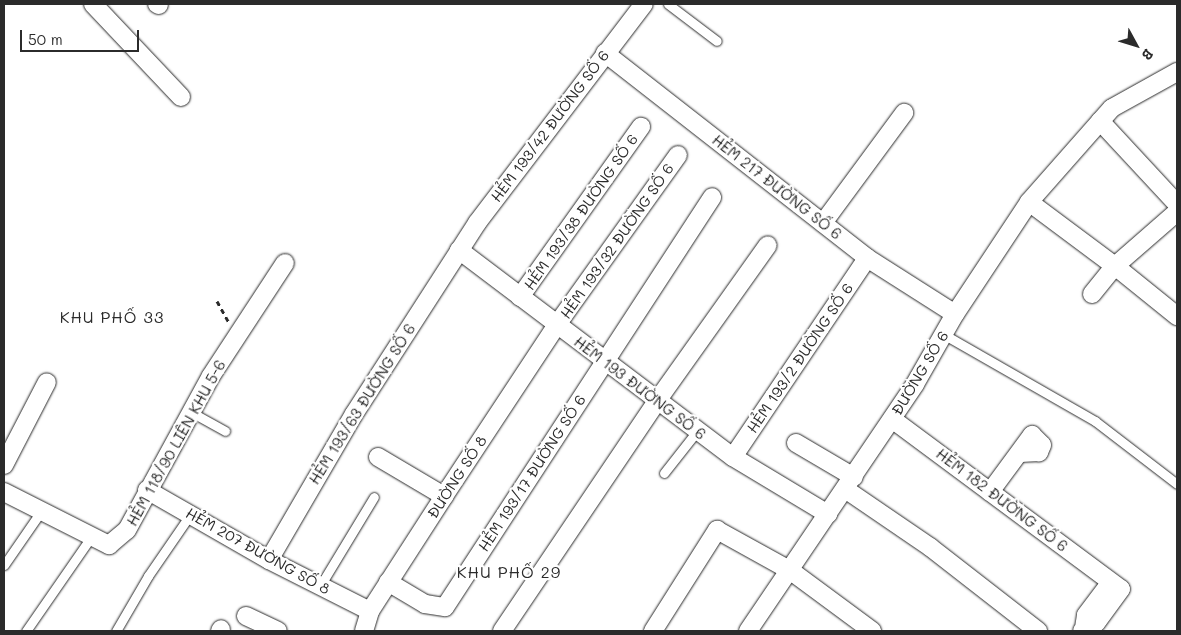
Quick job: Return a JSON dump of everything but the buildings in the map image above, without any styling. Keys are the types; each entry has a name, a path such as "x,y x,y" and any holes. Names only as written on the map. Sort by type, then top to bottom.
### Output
{"street":[{"path":"93,4 181,97"},
{"name":"HẺM 193/42 ĐƯỜNG SỐ 6","path":"460,250 604,53 644,4"},
{"name":"HẺM 217 ĐƯỜNG SỐ 6","path":"604,53 867,258 955,314"},
{"name":"ĐƯỜNG SỐ 6","path":"748,631 791,571 892,419 955,314 1029,202 1112,108 1177,72"},
{"path":"823,223 904,113"},
{"path":"1100,121 1177,204"},
{"name":"HẺM 193/38 ĐƯỜNG SỐ 6","path":"520,297 641,127"},
{"name":"HẺM 193/32 ĐƯỜNG SỐ 6","path":"556,326 678,155"},
{"path":"605,361 712,197"},
{"path":"1029,202 1177,316"},
{"path":"1092,294 1114,266 1177,212"},
{"path":"502,631 657,401 768,245"},
{"name":"HẺM 193 ĐƯỜNG SỐ 6","path":"460,250 556,326 733,458 828,514"},
{"name":"HẺM 193/63 ĐƯỜNG SỐ 6","path":"269,560 354,414 460,250"},
{"name":"HẺM 193/2 ĐƯỜNG SỐ 6","path":"733,458 867,258"},
{"name":"HẺM 118/90 LIÊN KHU 5-6","path":"4,492 109,545 127,530 191,412 286,263"},
{"name":"ĐƯỜNG SỐ 8","path":"364,631 370,611 388,582 556,326"},
{"name":"HẺM 193/17 ĐƯỜNG SỐ 6","path":"388,582 426,604 445,607 605,361"},
{"path":"4,465 47,382"},
{"name":"HẺM 182 ĐƯỜNG SỐ 6","path":"892,419 1111,582 1086,616 1083,630"},
{"path":"796,443 1038,631"},
{"path":"990,492 1020,453"},
{"path":"378,458 444,496"},
{"name":"HẺM 207 ĐƯỜNG SỐ 8","path":"147,490 269,560 370,611"},
{"path":"652,631 718,530 791,571 872,631"},
{"path":"246,616 278,631"}],"lane":[{"path":"668,4 717,41"},
{"path":"944,334 1095,421 1177,484"},
{"path":"191,412 225,431"},
{"path":"664,473 697,431"},
{"path":"320,586 374,497"},
{"path":"4,565 42,510"},
{"path":"116,631 148,576 190,515"},
{"path":"26,631 91,537"}],"district":[{"name":"KHU PHỐ 33","path":"112,317"},
{"name":"KHU PHỐ 29","path":"509,572"}]}
